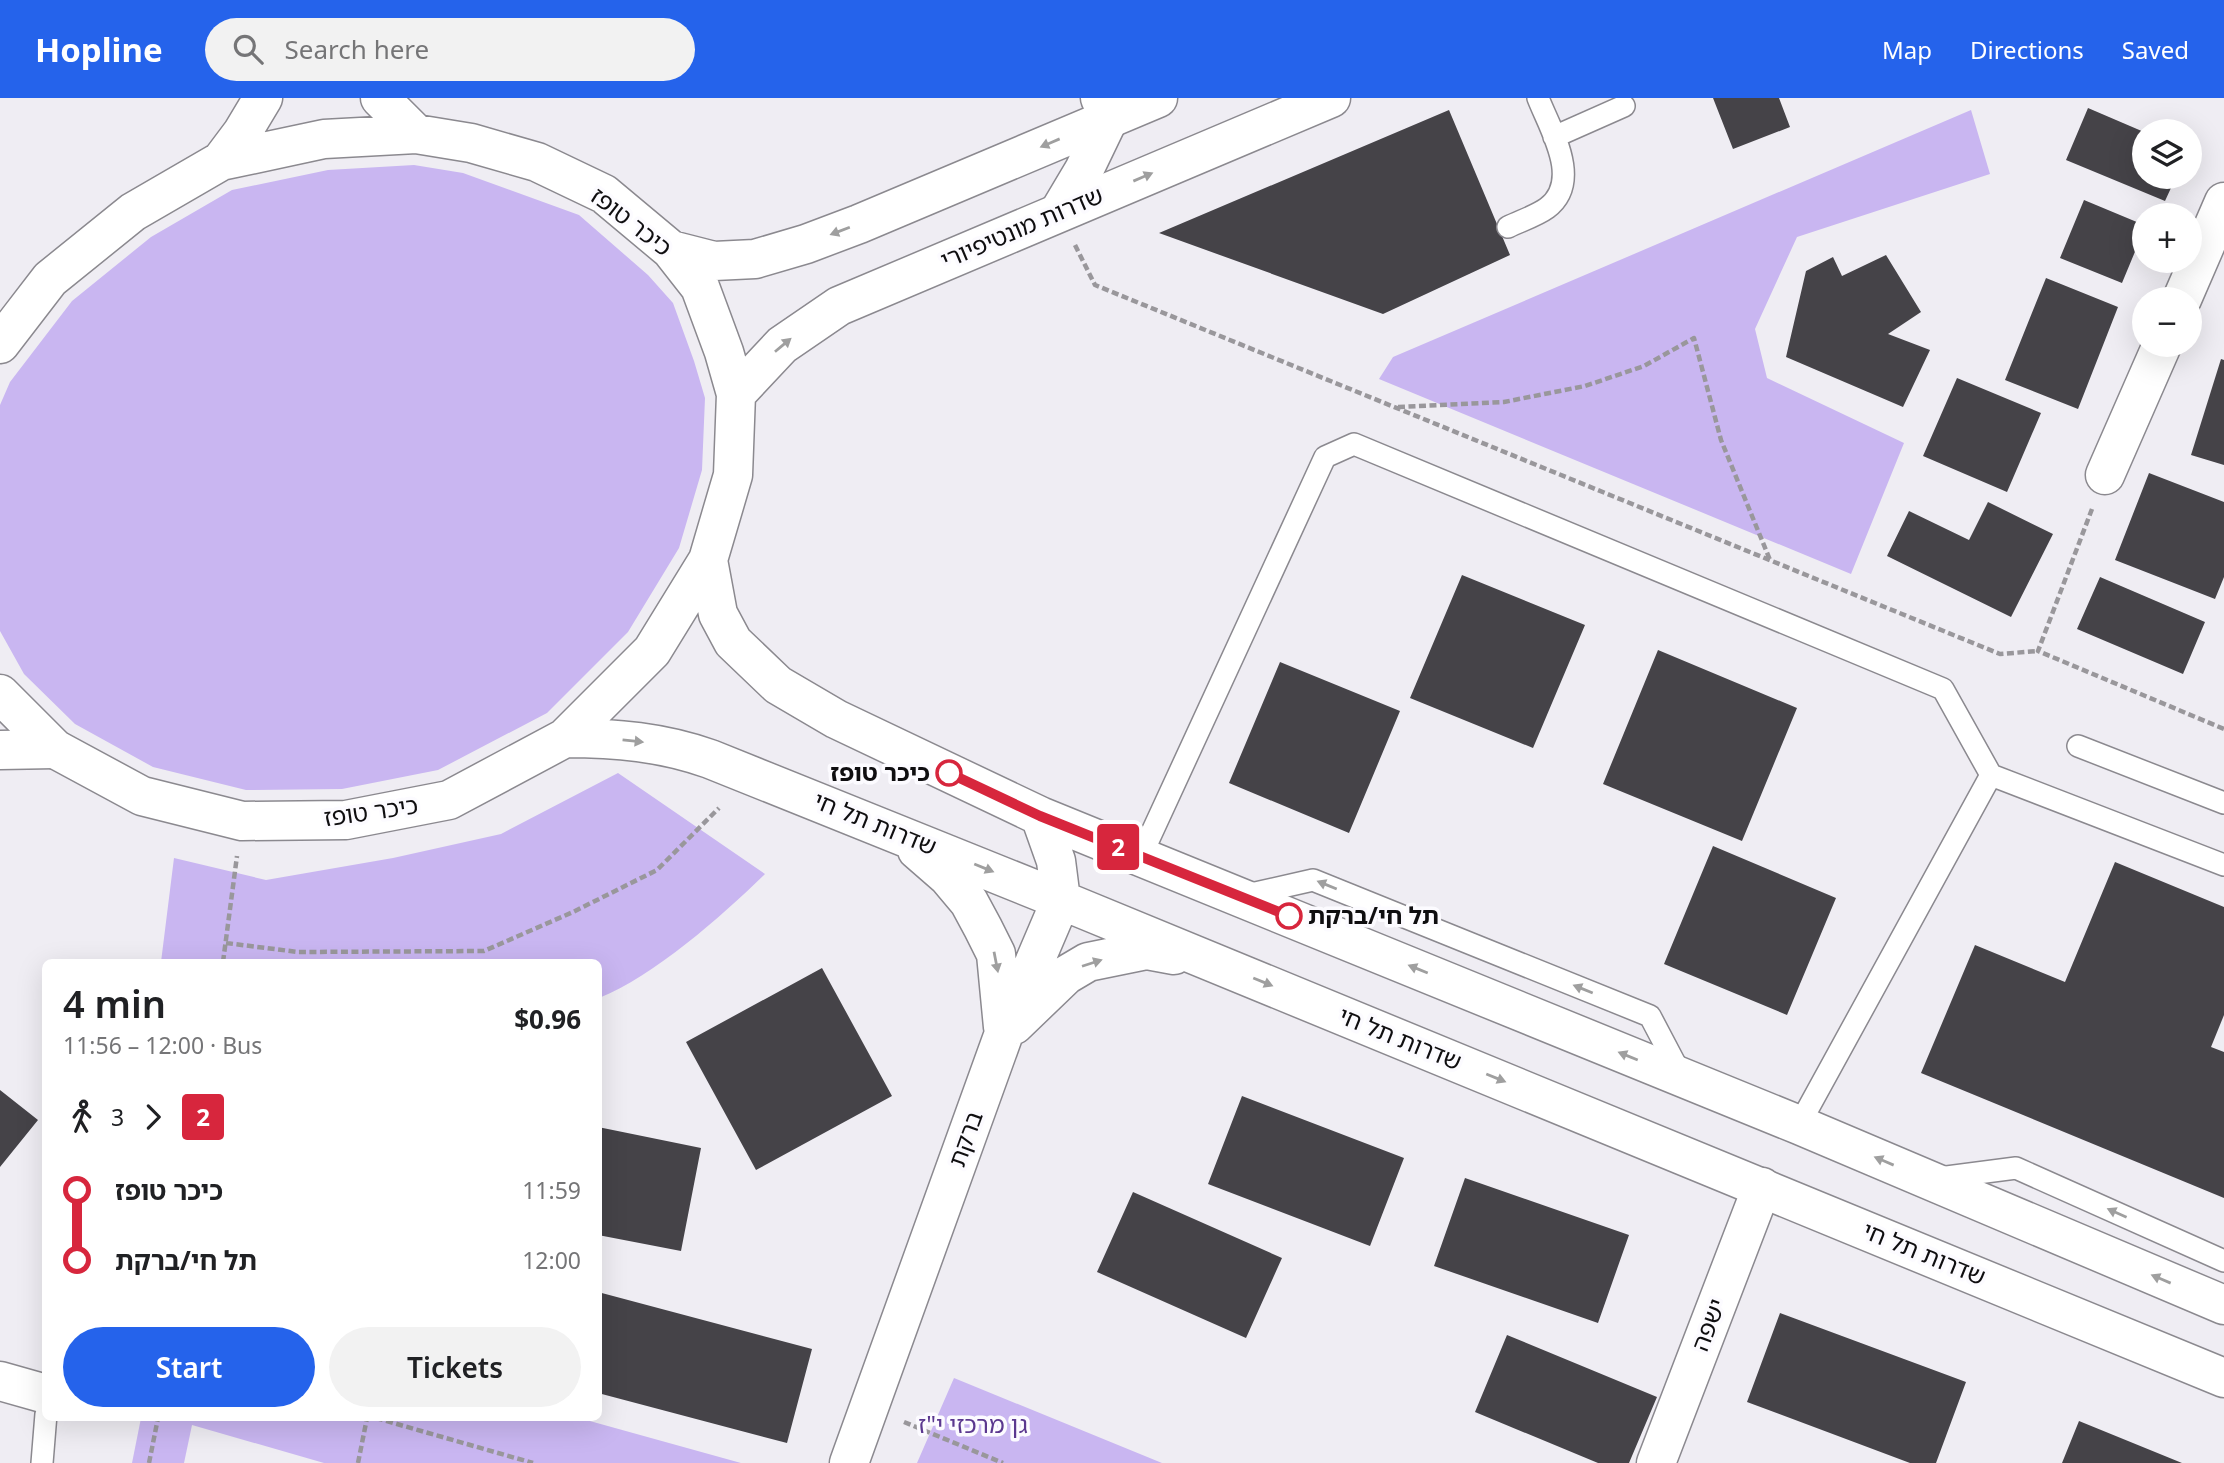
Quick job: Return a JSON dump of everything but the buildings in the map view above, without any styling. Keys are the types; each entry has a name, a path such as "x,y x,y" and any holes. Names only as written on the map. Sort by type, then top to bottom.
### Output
{"main road":[{"path":"221,161 242,133 262,98"},
{"path":"380,98 416,134"},
{"path":"671,250 715,261 755,260 859,224 1105,108 1158,98"},
{"name":"שדרות מונטיפיורי","path":"736,394 782,345 839,306 1331,98"},
{"path":"1059,212 1084,170 1105,108"},
{"name":"כיכר טופז","path":"0,344 50,279 133,212 221,161 324,139 416,134 471,143 537,162 604,194 671,250 700,287 736,394 733,475 708,560 652,651 565,738 449,800 346,820 242,821 142,796 55,749 0,694"},
{"path":"2187,287 2224,202"},
{"path":"2105,475 2157,357"},
{"path":"708,560 718,614 733,642 778,685 836,719 1040,816 1799,1125 2224,1305"},
{"name":"שדרות תל חי","path":"565,738 607,738 677,747 897,833 2224,1378"},
{"path":"0,750 55,749"},
{"path":"1040,816 1056,860 1061,900"},
{"path":"897,833 948,877 969,902 984,928 996,954 1003,1036"},
{"name":"ברקת","path":"849,1463 1003,1036 1061,900"},
{"path":"1003,1036 1066,975 1088,962 1147,950 1213,962"},
{"name":"ישפה","path":"1656,1463 1762,1187"},
{"path":"0,1381 42,1393"}],"lane":[{"path":"1507,227 1546,208 1556,198 1563,184 1564,170 1538,98"},
{"path":"1554,137 1624,106"},
{"path":"1141,856 1325,457 1354,444 1943,689 1991,775 2224,865"},
{"path":"2078,746 2224,803"},
{"path":"1799,1125 1991,775"},
{"path":"1926,1179 2016,1168 2224,1261"},
{"path":"42,1463 45,1421"}],"path":[{"path":"1059,212 1095,285 2000,654 2038,651 2224,729"},
{"path":"1394,407 1504,402 1584,386 1644,366 1694,338 1721,440 1771,561"},
{"path":"2038,651 2105,475"},
{"path":"226,943 298,952 484,951 573,912 657,870 719,808"},
{"path":"223,959 238,851"},
{"path":"149,1463 157,1421"},
{"path":"358,1463 366,1421"},
{"path":"386,1421 533,1463"},
{"path":"904,1422 1003,1463"}],"green space":[{"path":"1971,110 1990,174 1797,237 1755,329 1767,378 1904,443 1851,574 1379,379 1393,357"},
{"path":"414,165 463,173 579,215 648,275 673,303 705,398 702,470 679,548 628,632 547,713 438,770 342,789 246,790 153,767 75,724 24,674 0,631 0,405 10,382 72,301 151,237 232,190 328,170"},
{"path":"618,773 765,874 686,944 642,975 602,997 602,959 161,959 174,858 266,880 393,858 501,834"},
{"name":"גן מרכזי י\"ז","path":"954,1378 1162,1463 917,1463"},
{"path":"140,1421 590,1421 741,1463 324,1463 192,1425 184,1463 132,1463"}],"bus line":[{"name":"2","path":"949,773 1040,816 1289,916"}],"place":[{"name":"כיכר טופז","path":"949,773"},
{"name":"תל חי/ברקת","path":"1289,916"}]}
